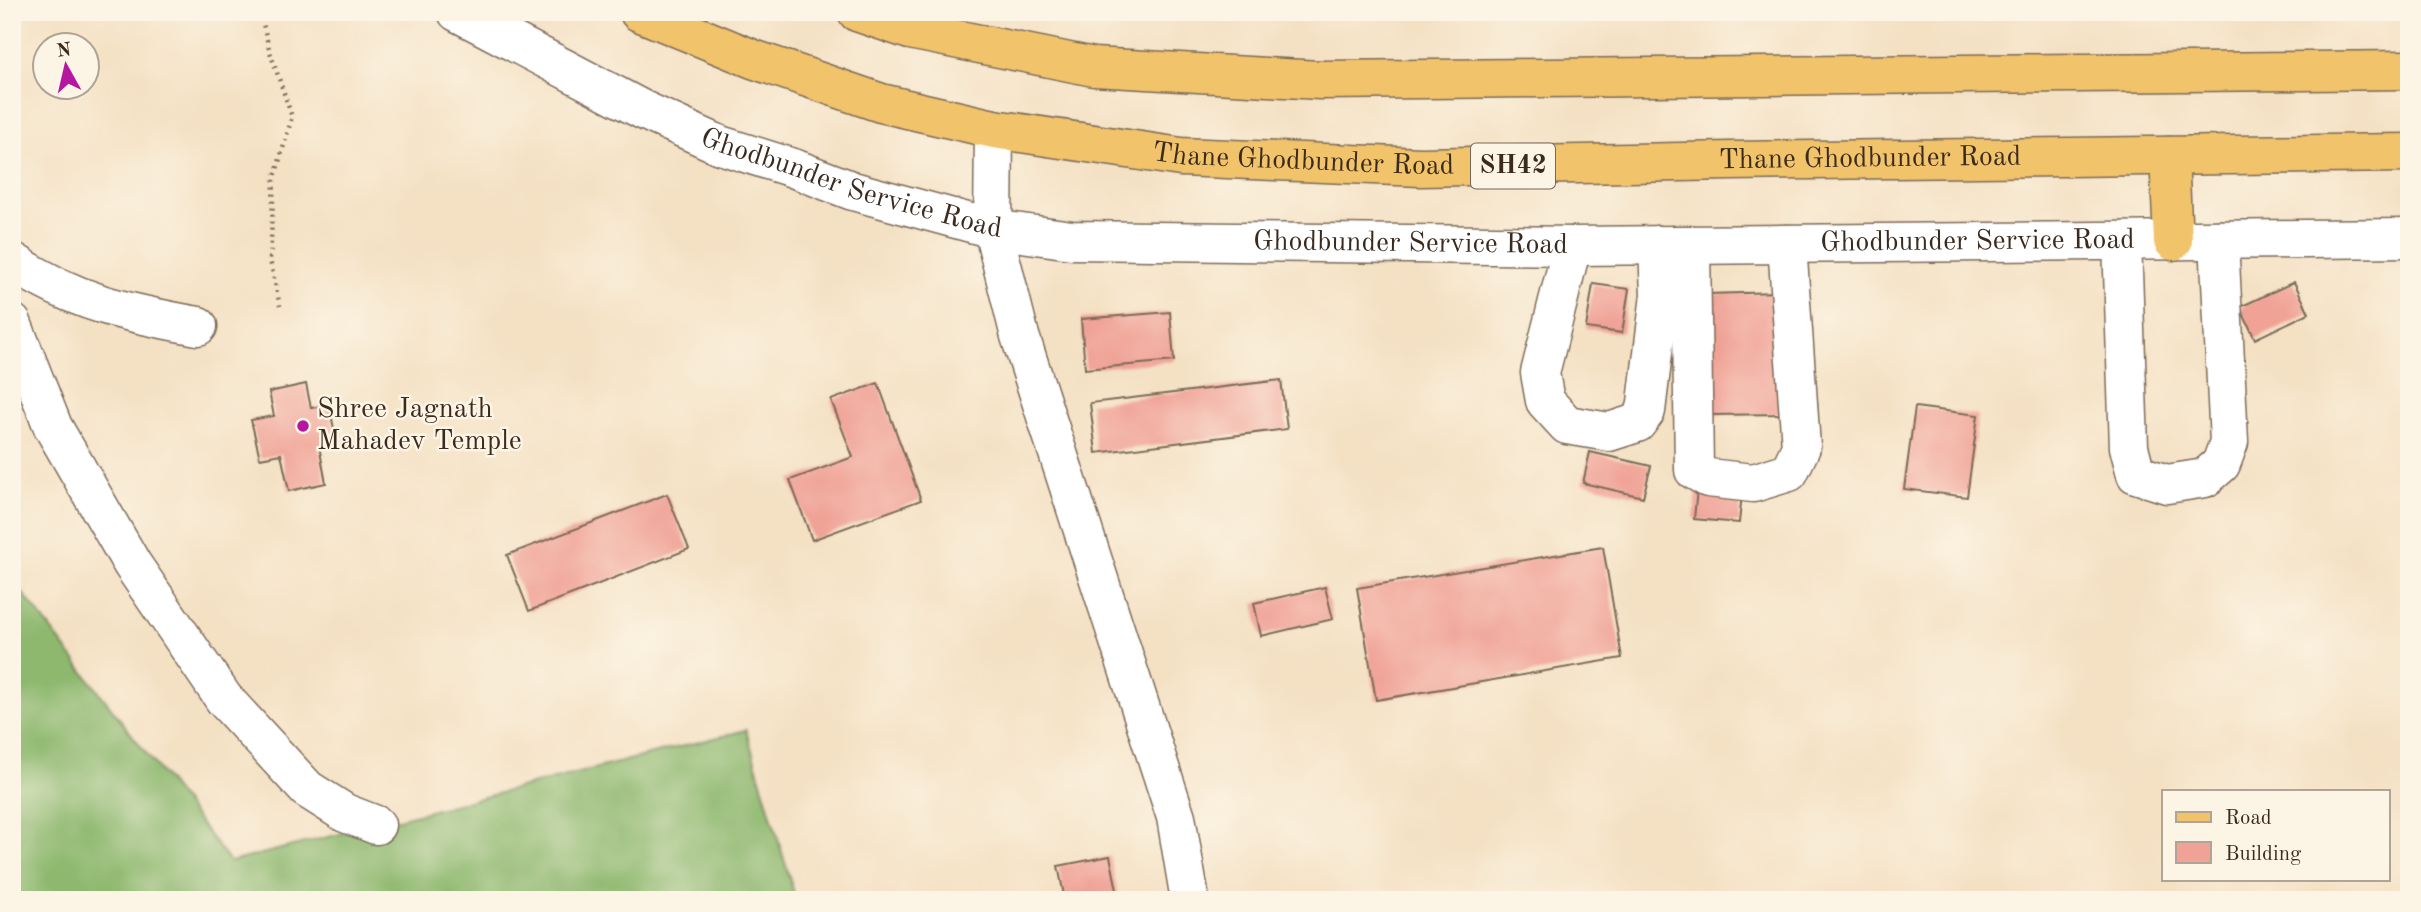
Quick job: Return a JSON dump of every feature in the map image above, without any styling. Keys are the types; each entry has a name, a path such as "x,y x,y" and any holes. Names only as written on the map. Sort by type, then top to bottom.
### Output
{"main road":[{"name":"Thane Ghodbunder Road","path":"639,12 753,60 880,103 994,130 1181,158 1421,167 2409,153"},
{"path":"857,12 911,30 1094,67 1320,79 2409,70"},
{"path":"2169,156 2173,241"}],"street":[{"name":"Ghodbunder Service Road","path":"457,12 643,110 720,145 793,168 853,191 993,229 1072,240 1572,246 2409,238"},
{"path":"994,130 993,229 1020,336 1176,817 1190,900"},
{"path":"2122,241 2129,447 2136,474 2167,484 2205,478 2221,464 2229,442 2220,240"},
{"path":"1674,245 1694,470 1708,478 1753,483 1789,472 1801,447 1787,244"},
{"path":"1572,246 1541,373 1545,401 1567,425 1609,432 1637,423 1646,411 1660,295 1674,245"},
{"path":"12,261 43,281 91,302 141,316 198,326"},
{"path":"12,323 60,438 131,564 224,699 307,789 345,813 376,825"}],"path":[{"path":"260,12 292,117 274,180 270,260 280,306"}],"green space":[{"path":"12,579 230,862 746,730 796,900 12,900"}],"building":[{"path":"2294,282 2309,313 2255,339 2240,307"},
{"path":"1593,284 1629,289 1622,333 1586,328"},
{"path":"1780,292 1783,414 1710,415 1707,294"},
{"path":"1170,312 1174,361 1085,369 1081,319"},
{"path":"1281,380 1287,429 1096,453 1090,403"},
{"path":"878,383 921,500 812,540 790,480 853,457 831,400"},
{"path":"306,384 311,408 329,405 337,443 319,446 326,483 289,491 281,454 260,458 251,420 274,416 269,392"},
{"path":"1915,407 1978,415 1967,497 1904,489"},
{"path":"1590,452 1651,466 1643,497 1583,483"},
{"path":"1697,489 1742,493 1739,523 1694,519"},
{"path":"667,494 689,549 529,611 507,555"},
{"path":"1603,547 1622,658 1376,700 1357,588"},
{"path":"1325,587 1333,619 1261,636 1254,603"},
{"path":"1110,856 1119,900 1065,900 1058,866"}],"place":[{"name":"Shree Jagnath Mahadev Temple","path":"303,426"}]}
